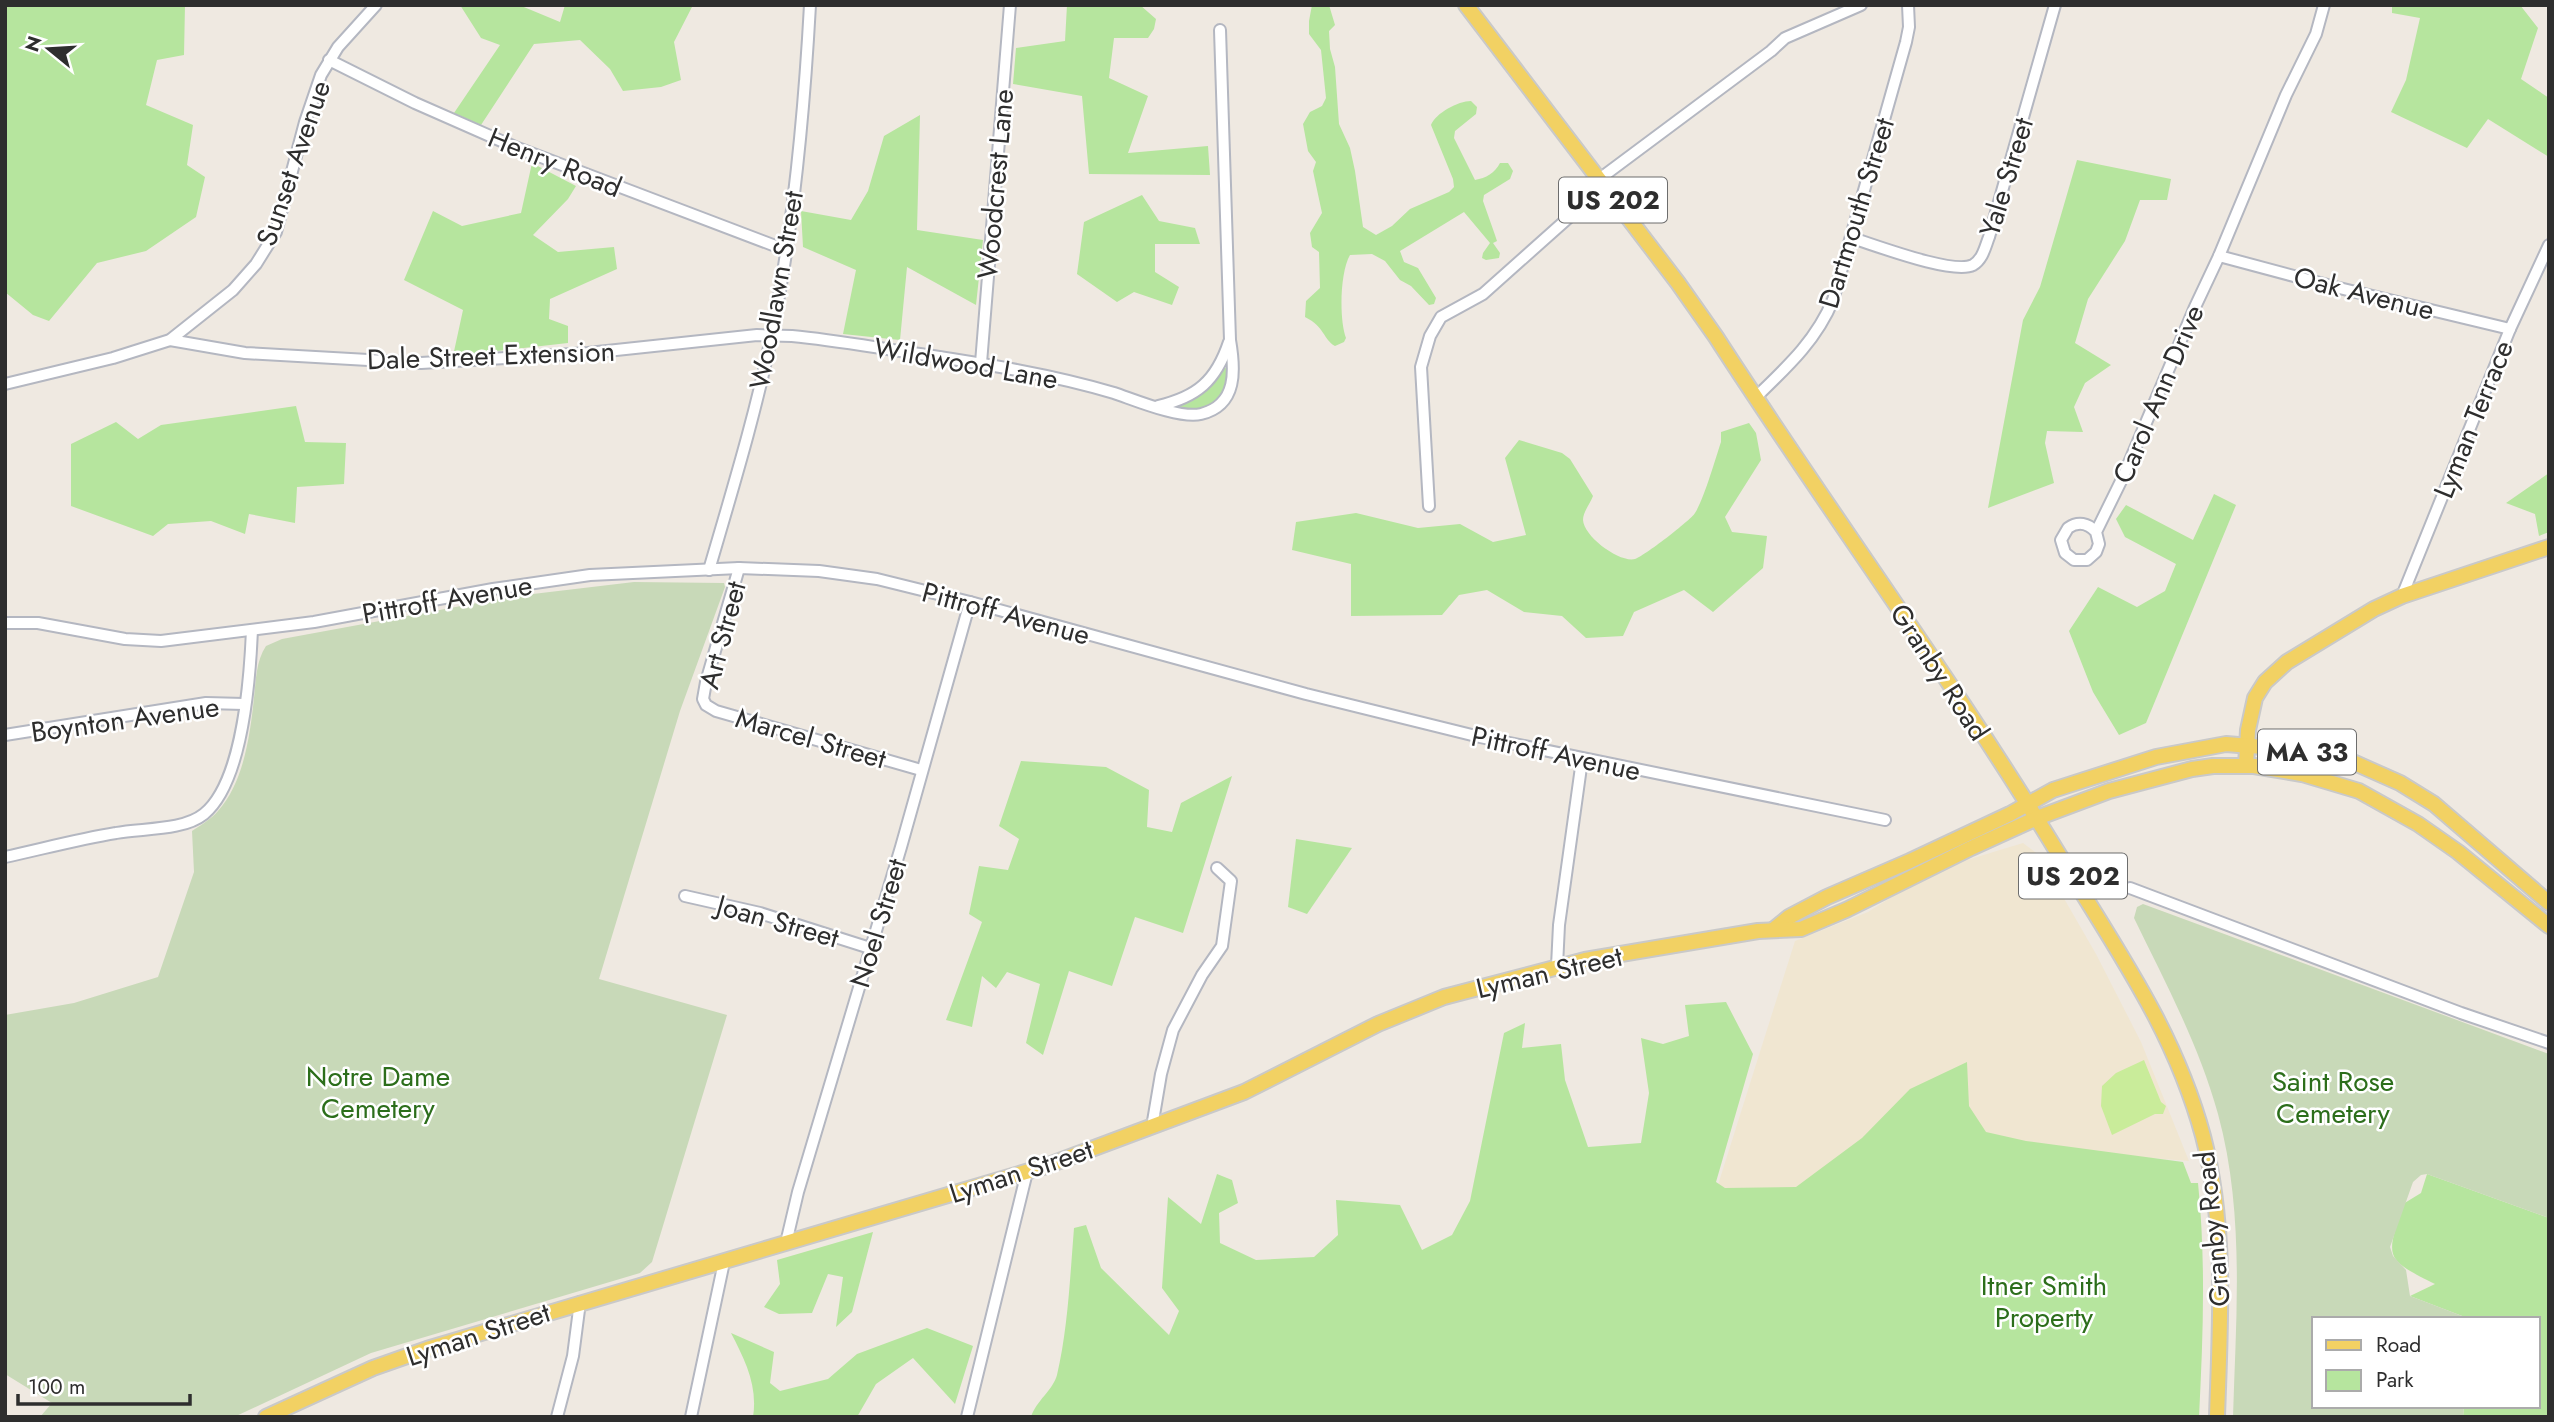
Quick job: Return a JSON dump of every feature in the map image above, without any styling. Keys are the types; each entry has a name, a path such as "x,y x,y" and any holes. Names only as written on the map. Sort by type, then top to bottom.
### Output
{"main road":[{"name":"Granby Road","path":"1466,5 1689,298 2037,818 2146,995 2175,1053 2193,1102 2214,1193 2220,1264 2221,1334 2217,1417"},
{"path":"2246,766 2255,698 2271,676 2287,662 2324,638 2402,596 2549,547"},
{"name":"MA 33","path":"2027,804 2053,790 2156,757 2226,744 2346,759 2400,783 2434,804 2549,903"},
{"name":"MA 33","path":"2037,818 2109,791 2162,775 2213,766 2246,766 2302,774 2359,791 2393,808 2458,852 2549,926"},
{"name":"Lyman Street","path":"1773,930 1788,917 1816,902 1889,871 2027,804"},
{"name":"Lyman Street","path":"265,1417 386,1363 580,1301 724,1262 1027,1172 1244,1093 1370,1028 1426,1003 1557,966 1773,930 1801,929 2037,818"}],"street":[{"name":"Sunset Avenue","path":"170,340 233,290 270,243 280,221 310,108 329,60 376,5"},
{"name":"Woodlawn Street","path":"709,569 737,476 772,334 799,152 810,5"},
{"name":"Woodcrest Lane","path":"981,363 1010,5"},
{"path":"1429,506 1421,367 1423,354 1437,321 1483,294 1601,183 1785,38 1861,5"},
{"name":"Dartmouth Street","path":"1755,398 1798,356 1819,328 1833,300 1906,42 1908,5"},
{"name":"Yale Street","path":"1852,238 1947,267 1965,268 1977,262 1989,237 2054,5"},
{"name":"Carol Ann Drive","path":"2096,532 2123,477 2286,95 2320,24 2324,5"},
{"name":"Wildwood Lane","path":"772,334 981,363 1081,383 1179,414 1195,415 1210,411 1222,403 1233,381 1234,365 1230,340 1220,30"},
{"name":"Henry Road","path":"329,60 515,148 786,250"},
{"name":"Lyman Terrace","path":"2402,596 2510,329 2549,245"},
{"name":"Oak Avenue","path":"2219,256 2510,329"},
{"name":"Dale Street Extension","path":"170,340 245,353 421,363 588,353 772,334"},
{"path":"5,384 113,358 170,340"},
{"name":"Wildwood Lane","path":"1158,407 1181,399 1206,384 1218,370 1230,340"},
{"name":"Pittroff Avenue","path":"5,623 38,623 114,637 161,641 353,616 572,577 739,568 811,570 858,576 970,602 1332,701 1582,760 1885,820"},
{"name":"Art Street","path":"704,702 706,682 739,568"},
{"name":"Noel Street","path":"786,1243 802,1179 970,602"},
{"path":"5,858 116,833 183,824 203,815 216,800 230,773 240,737 250,667 252,630"},
{"name":"Marcel Street","path":"704,702 716,710 921,770"},
{"name":"Boynton Avenue","path":"5,735 206,704 244,704"},
{"path":"1557,966 1559,925 1582,760"},
{"path":"1152,1127 1161,1074 1173,1030 1202,975 1222,946 1231,881 1217,868"},
{"path":"2130,888 2461,1013 2546,1042 2549,1029"},
{"name":"Joan Street","path":"685,896 760,913 870,948"},
{"path":"967,1417 1027,1172"},
{"path":"691,1417 724,1262"},
{"path":"557,1417 573,1356 580,1301"}],"shaded area":[{"path":"2023,843 2039,855 2096,954 2141,1042 2189,1161 1975,1144 1778,1202 1717,1188 1795,941 1868,912 1914,883 1967,860"}],"green space":[{"path":"5,5 185,5 184,55 157,60 146,105 193,125 187,165 205,177 196,217 146,251 97,263 49,321 33,315 5,292"},
{"path":"460,5 519,5 560,22 565,5 693,5 674,42 681,80 661,87 623,91 610,69 580,40 534,44 481,125 454,113 500,45 481,38"},
{"path":"1067,5 1140,5 1156,19 1148,38 1114,38 1109,78 1148,96 1128,153 1208,146 1210,175 1089,174 1082,96 1013,84 1016,48 1065,41"},
{"path":"1312,5 1329,5 1335,25 1329,31 1335,67 1339,124 1350,148 1363,227 1376,235 1392,226 1410,209 1449,192 1454,187 1431,125 1442,112 1460,103 1471,101 1477,107 1476,114 1455,131 1454,138 1475,180 1496,170 1500,163 1508,163 1513,171 1510,179 1484,195 1483,201 1497,241 1493,243 1500,253 1499,258 1482,258 1490,243 1464,212 1400,251 1404,262 1418,268 1436,298 1434,304 1429,305 1411,286 1400,280 1385,261 1372,254 1350,255 1344,272 1342,296 1342,319 1346,338 1335,346 1305,317 1306,301 1320,288 1319,252 1312,247 1310,233 1322,213 1313,171 1316,162 1308,151 1303,124 1310,112 1322,106 1326,98 1321,50 1309,34"},
{"path":"2392,5 2520,5 2538,28 2521,79 2549,98 2549,157 2488,119 2467,148 2391,112 2406,80 2420,18 2392,13"},
{"path":"920,115 917,230 983,240 976,305 907,267 900,340 843,334 856,270 803,247 801,211 851,220 868,191 884,136"},
{"path":"2077,160 2171,179 2167,200 2140,200 2125,241 2088,299 2075,343 2111,365 2085,383 2074,407 2083,432 2047,431 2045,443 2054,483 1988,508 2023,320 2040,287"},
{"path":"532,163 576,186 568,199 533,235 558,252 614,247 617,269 550,299 549,319 568,326 568,343 453,356 463,310 404,280 433,211 462,226 521,213"},
{"path":"1142,195 1159,221 1195,228 1200,244 1155,244 1155,272 1179,287 1172,305 1134,292 1117,302 1077,274 1084,222"},
{"path":"1225,368 1229,369 1229,379 1226,388 1215,401 1199,409 1180,409 1180,404 1204,392"},
{"path":"296,406 305,442 346,443 344,484 297,487 295,523 249,514 245,534 211,521 168,524 153,536 71,506 71,444 116,422 138,439 161,425"},
{"path":"1749,423 1756,433 1761,460 1725,517 1732,532 1767,536 1763,568 1713,612 1684,590 1634,612 1623,636 1586,638 1562,616 1524,612 1487,590 1459,595 1442,615 1351,616 1351,564 1292,550 1296,522 1356,513 1418,528 1460,524 1493,542 1526,535 1505,458 1519,440 1562,453 1570,459 1593,496 1583,520 1589,534 1612,553 1635,559 1666,538 1695,513 1713,469 1721,442 1721,432"},
{"path":"2549,473 2549,532 2539,536 2535,514 2506,503"},
{"path":"2214,494 2236,505 2146,723 2119,735 2093,692 2069,631 2098,587 2137,607 2165,591 2176,564 2125,537 2116,519 2126,505 2193,540"},
{"name":"Notre Dame Cemetery","path":"634,582 724,583 725,587 680,711 599,979 727,1015 652,1262 640,1273 371,1353 234,1417 40,1417 52,1403 5,1374 5,1015 74,1003 158,977 194,872 192,831 218,811 240,772 250,727 258,664 266,646 282,639 516,596"},
{"path":"1021,761 1106,767 1149,790 1147,827 1172,832 1181,803 1232,776 1183,933 1135,917 1112,986 1069,971 1043,1055 1026,1043 1040,984 1007,972 996,988 982,976 972,1027 946,1020 982,922 969,914 979,866 1008,870 1019,839 999,826"},
{"path":"1296,839 1352,848 1307,914 1288,907"},
{"name":"Saint Rose Cemetery","path":"2143,904 2549,1054 2549,1218 2427,1174 2421,1175 2413,1182 2390,1247 2393,1256 2406,1270 2410,1296 2465,1317 2312,1317 2312,1408 2464,1408 2463,1417 2233,1417 2237,1265 2227,1151 2201,1063 2134,918 2137,907"},
{"name":"Itner Smith Property","path":"1726,1002 1753,1054 1716,1182 1725,1188 1796,1187 1862,1138 1910,1089 1967,1062 1969,1106 1986,1132 2026,1141 2183,1162 2191,1183 2198,1183 2201,1212 2203,1300 2199,1417 1031,1417 1057,1375 1066,1321 1074,1228 1086,1225 1101,1268 1169,1335 1179,1311 1162,1288 1168,1197 1201,1224 1217,1174 1232,1180 1238,1203 1219,1213 1220,1243 1256,1260 1314,1257 1338,1235 1336,1200 1400,1205 1422,1250 1452,1235 1470,1201 1504,1033 1525,1023 1522,1048 1561,1044 1565,1080 1588,1147 1641,1143 1649,1093 1641,1038 1663,1044 1689,1036 1685,1005"},
{"path":"2144,1060 2161,1102 2166,1106 2163,1114 2155,1114 2112,1135 2101,1106 2102,1086 2116,1073"},
{"path":"2427,1174 2549,1218 2549,1417 2463,1417 2464,1408 2540,1408 2540,1317 2465,1317 2410,1296 2435,1284 2405,1268 2393,1254 2394,1235 2403,1204 2421,1193"},
{"path":"873,1232 852,1312 836,1327 843,1277 828,1274 812,1313 779,1314 764,1307 780,1284 777,1260"},
{"path":"927,1328 973,1346 955,1404 913,1358 876,1384 857,1417 753,1417 752,1384 731,1333 774,1352 770,1383 780,1391 828,1379 857,1354"}]}
